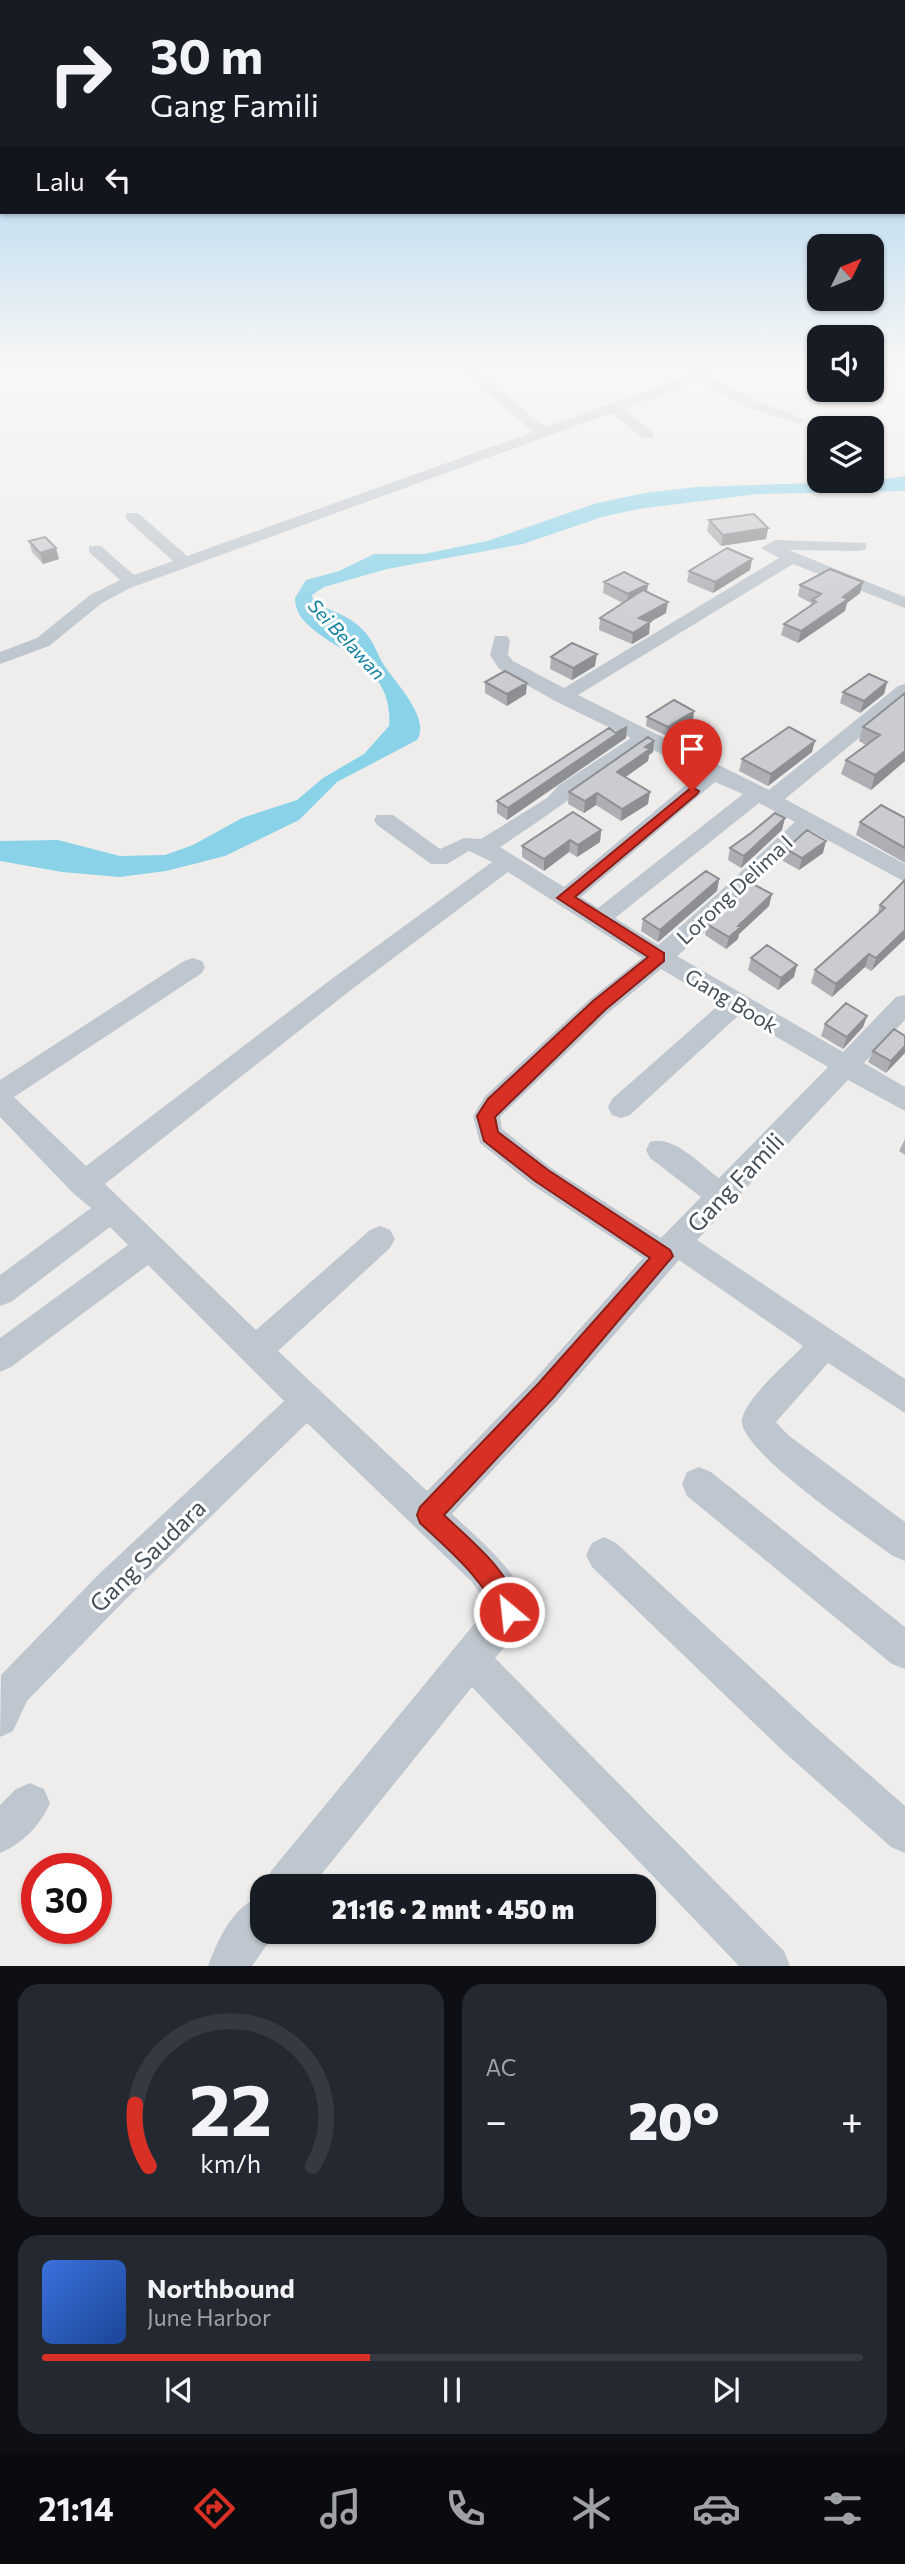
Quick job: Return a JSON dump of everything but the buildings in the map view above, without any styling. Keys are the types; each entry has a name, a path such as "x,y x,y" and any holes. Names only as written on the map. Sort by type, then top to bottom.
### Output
{"street":[{"path":"0,657 43,642 96,599 131,582 467,462"},
{"path":"132,516 184,562"},
{"path":"860,546 769,546 791,558 905,603"},
{"path":"95,549 131,582"},
{"path":"562,697 791,558"},
{"path":"501,640 501,661 562,697 713,774 764,796 905,874"},
{"path":"600,918 905,690"},
{"path":"384,820 439,859 458,845 469,842 484,847 554,803 566,790 644,738"},
{"path":"565,898 713,774"},
{"name":"Lorong Delima I","path":"670,1249 541,1176 486,1129 486,1116 494,1104 599,1006 704,921 808,821"},
{"name":"Gang Book","path":"484,847 659,957 845,1068 905,1100"},
{"path":"83,1185 338,987 506,863"},
{"path":"0,1093 193,967"},
{"path":"621,1107 737,1003"},
{"name":"Gang Famili","path":"428,1515 545,1391 670,1249 905,1004"},
{"path":"0,1100 83,1185 484,1568 505,1598 509,1612 296,1874"},
{"path":"660,1150 722,1196"},
{"path":"0,1292 111,1210"},
{"path":"256,1352 380,1239"},
{"path":"0,1357 149,1247"},
{"path":"670,1249 825,1344 905,1398"},
{"path":"825,1344 758,1419 757,1426 776,1447 905,1544"},
{"name":"Gang Saudara","path":"0,1718 15,1688 102,1597 307,1401"},
{"path":"699,1484 905,1651"},
{"path":"604,1555 905,1833"},
{"path":"471,1660 769,1965"},
{"path":"0,1833 30,1803"},
{"path":"229,1965 250,1930"}],"water":[{"name":"Sei Belawan","path":"905,476 905,491 884,491 884,479"},
{"name":"Sei Belawan","path":"807,483 807,493 758,494 638,509 602,517 523,544 387,569 324,587 312,595 313,600 354,622 369,636 383,663 411,702 420,723 417,740 337,782 299,820 225,856 166,871 120,877 62,872 0,861 0,841 58,840 120,856 165,855 193,845 242,818 297,800 323,778 364,754 389,726 387,700 378,680 363,664 310,627 299,614 295,598 306,580 339,571 374,554 424,554 487,541 597,503 645,493 696,487"}],"route":[{"path":"509,1612 505,1598 484,1568 428,1515 545,1391 664,1256 541,1176 490,1135 486,1129 486,1116 494,1104 599,1006 659,957 565,898 692,791"}]}
